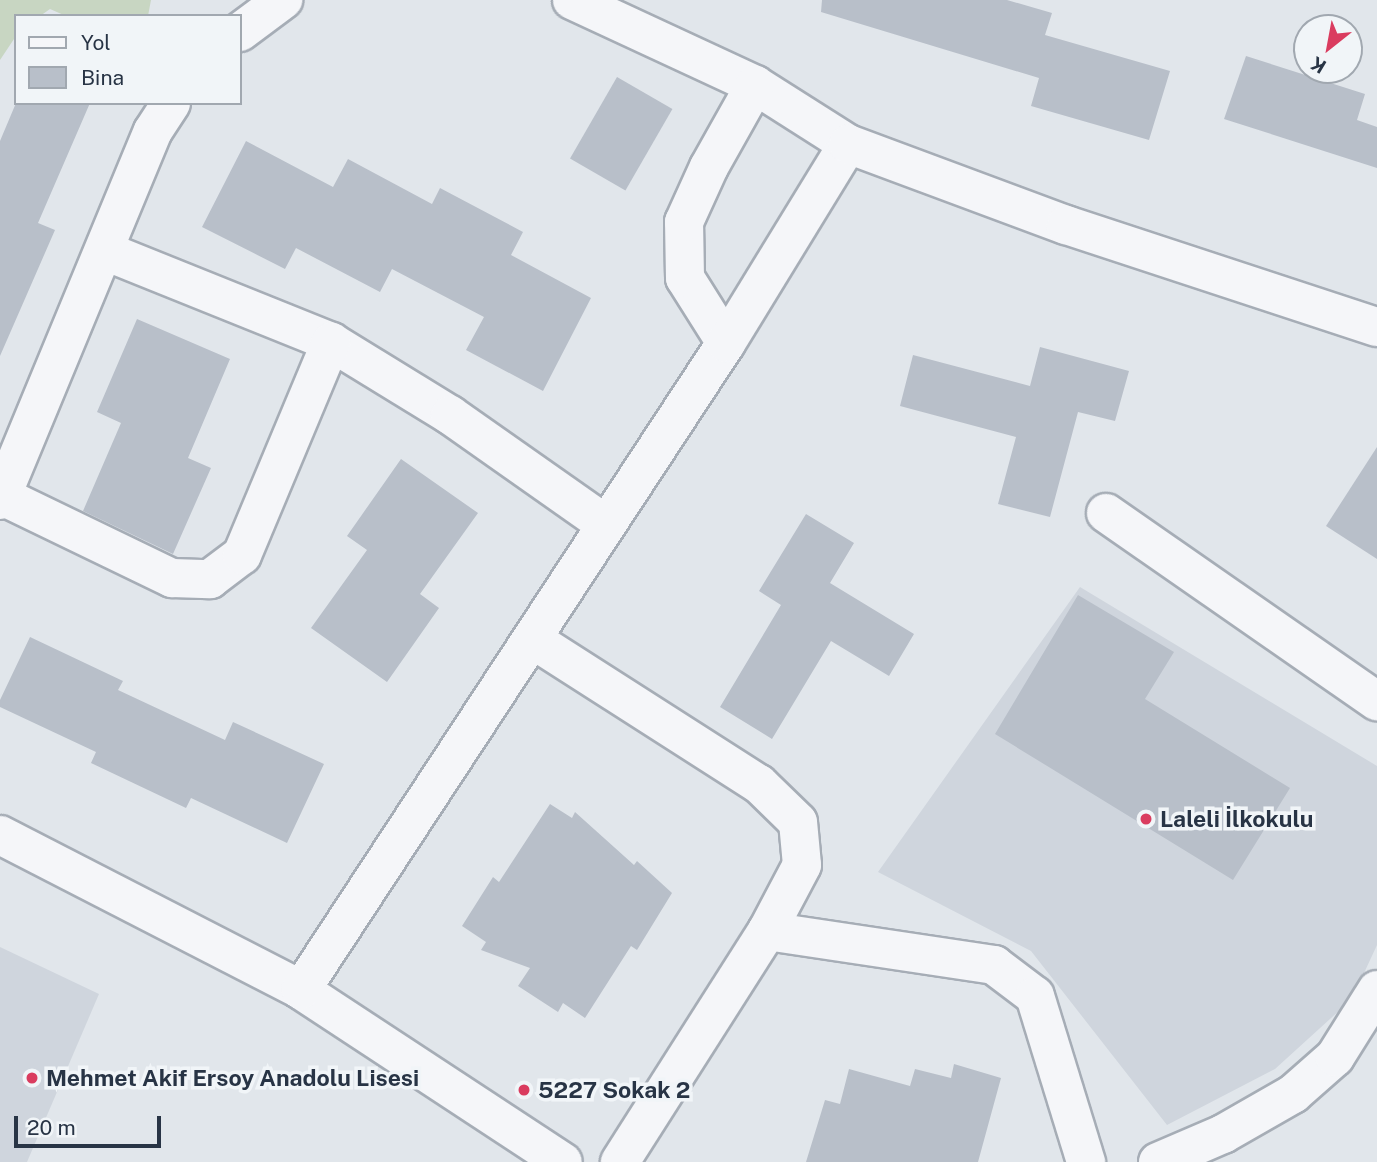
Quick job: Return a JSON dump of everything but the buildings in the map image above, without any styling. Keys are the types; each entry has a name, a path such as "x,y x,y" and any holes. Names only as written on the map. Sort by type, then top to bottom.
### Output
{"street":[{"path":"242,30 282,0"},
{"path":"572,0 755,85 848,144 1066,225 1377,327"},
{"path":"726,343 685,278 684,222 709,167 755,85"},
{"path":"170,105 153,131 1,498 172,578 210,579 242,555 331,342"},
{"path":"301,989 726,343 848,144"},
{"path":"105,251 331,342 450,415 605,524"},
{"path":"1106,513 1377,701"},
{"path":"532,639 759,784 798,822 802,866 767,931 620,1162"},
{"path":"0,835 301,989 563,1162"},
{"path":"767,931 994,965 1035,996 1086,1162"},
{"path":"1158,1162 1223,1135 1293,1094 1335,1057 1377,990"}],"shaded area":[{"name":"Laleli İlkokulu","path":"1080,587 1377,766 1377,945 1352,999 1275,1069 1167,1125 1031,951 878,872"},
{"name":"Mehmet Akif Ersoy Anadolu Lisesi","path":"0,947 99,994 27,1162 0,1162"}],"green space":[{"path":"0,0 151,0 148,14 61,14 50,9 43,14 14,14 14,39 0,60"}],"place":[{"name":"Laleli İlkokulu","path":"1146,819"},
{"name":"Mehmet Akif Ersoy Anadolu Lisesi","path":"32,1078"},
{"name":"5227 Sokak 2","path":"524,1090"}]}
